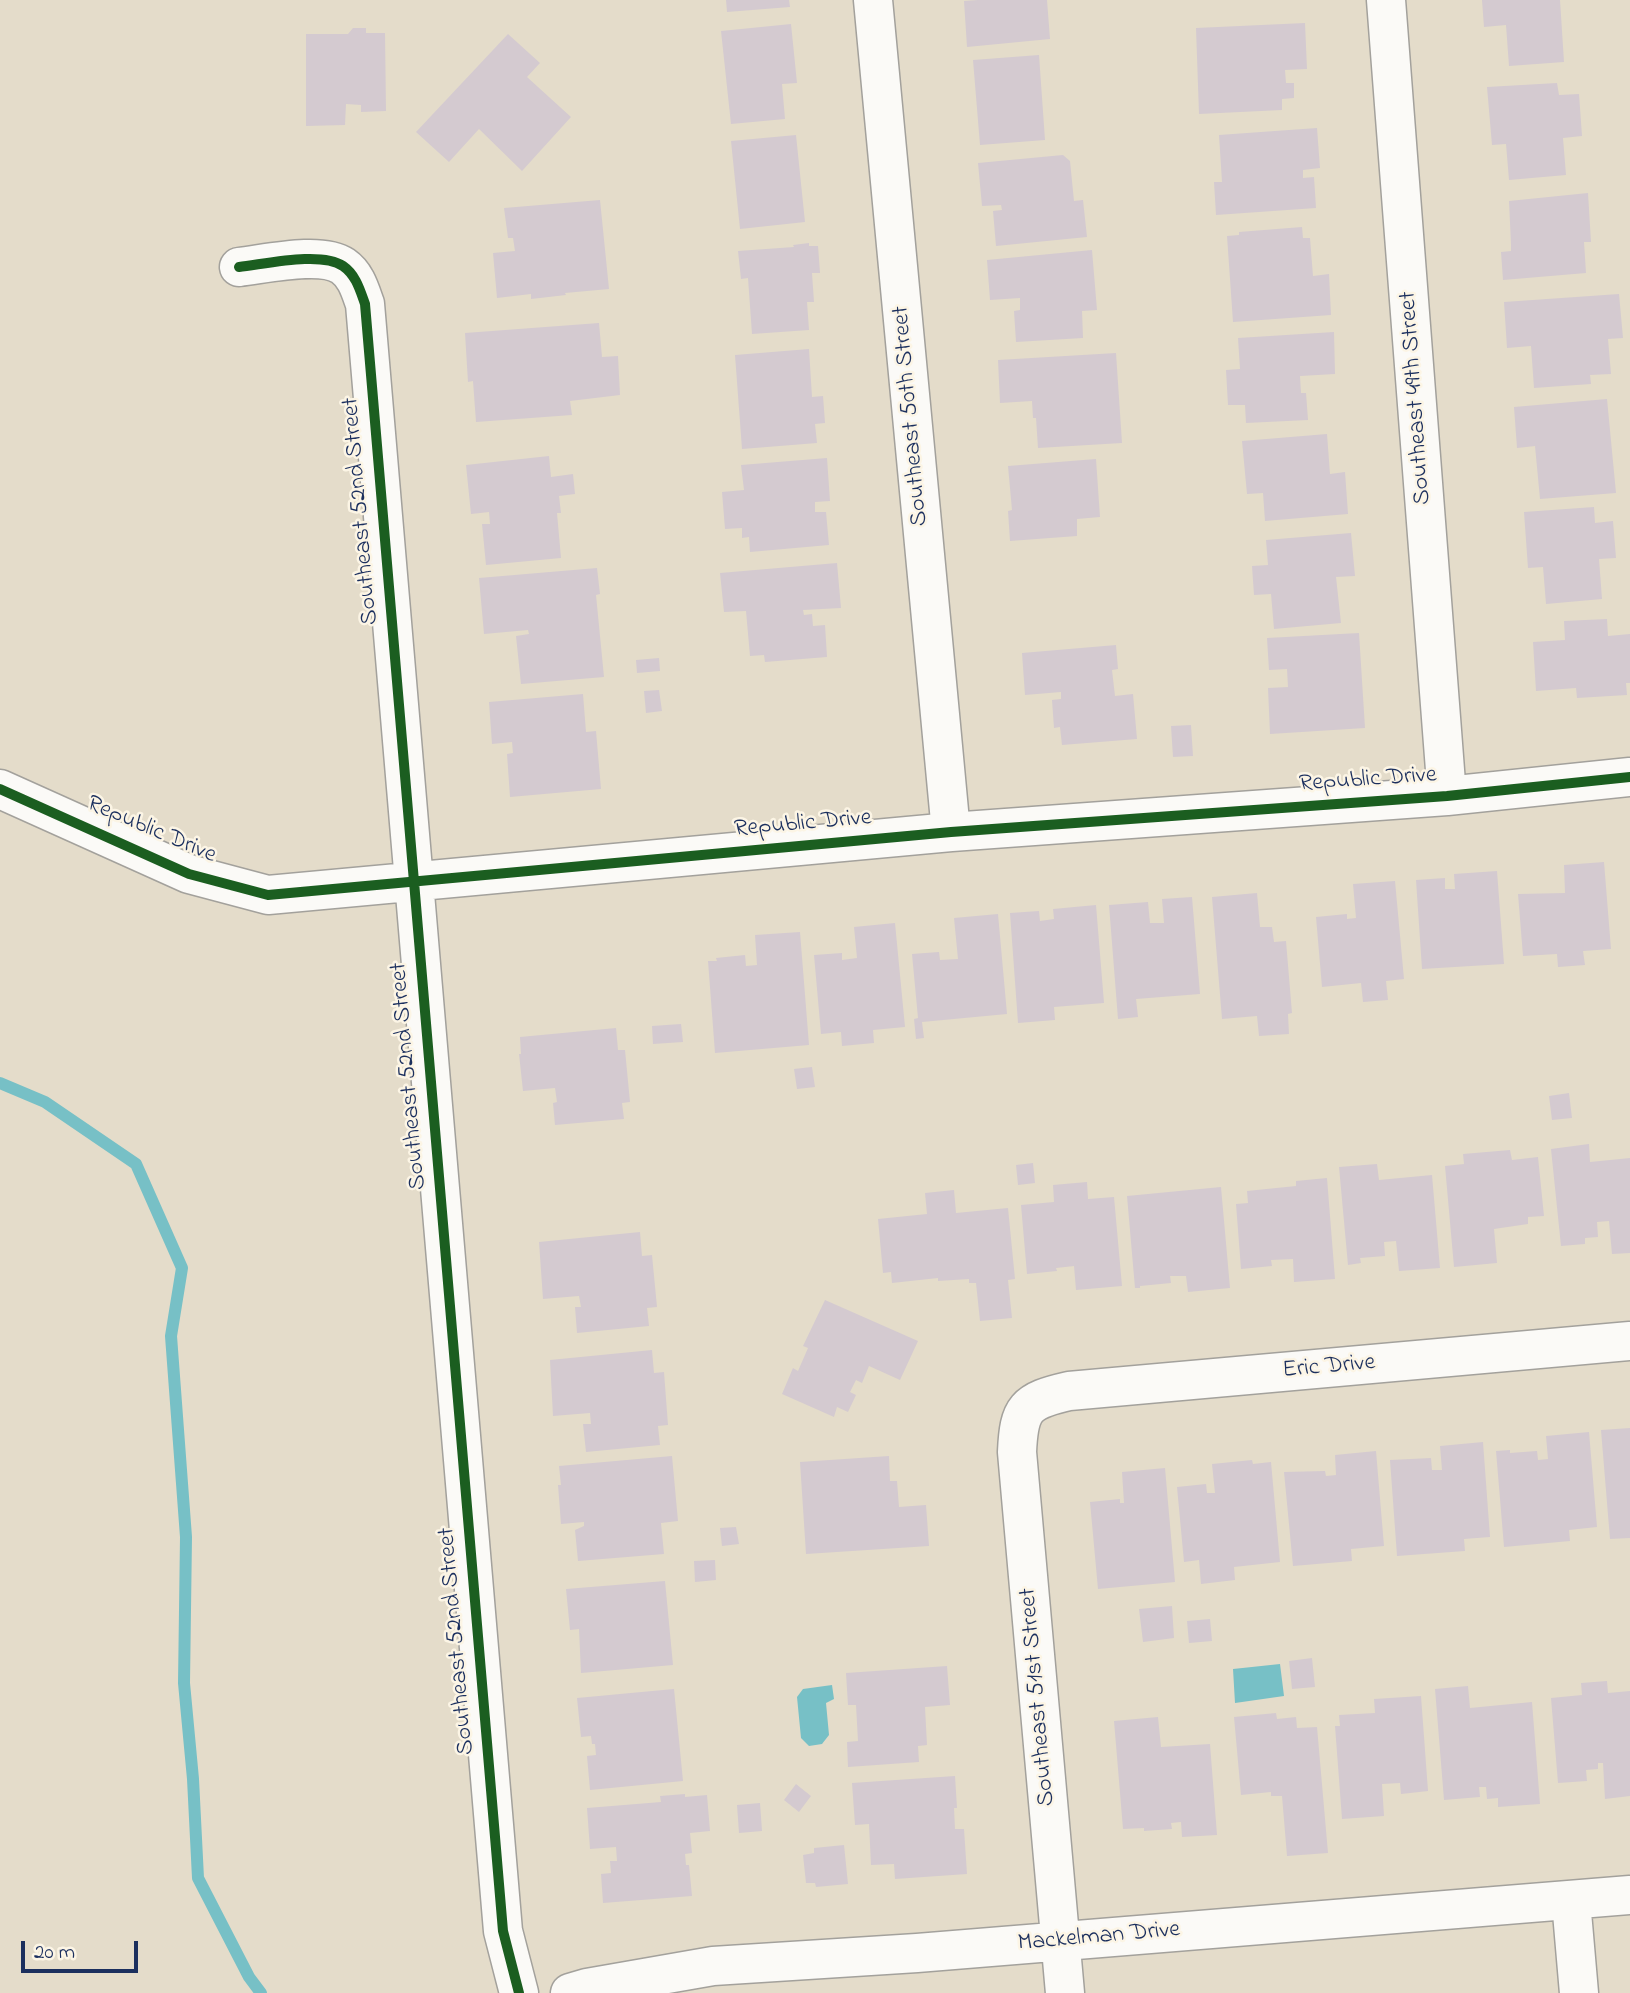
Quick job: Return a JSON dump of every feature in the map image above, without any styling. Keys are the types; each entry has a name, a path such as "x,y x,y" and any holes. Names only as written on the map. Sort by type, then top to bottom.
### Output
{"street":[{"name":"Southeast 50th Street","path":"873,0 951,832"},
{"name":"Southeast 49th Street","path":"1386,0 1447,796"},
{"name":"Southeast 52nd Street","path":"239,267 316,258 343,265 357,281 365,304 503,1931 519,1993"},
{"name":"Republic Drive","path":"0,789 189,874 268,895 951,832 1447,796 1630,777"},
{"name":"Eric Drive","path":"1030,1405 1052,1395 1087,1389 1630,1341"},
{"name":"Southeast 51st Street","path":"1030,1405 1019,1420 1017,1452 1065,1993"},
{"name":"Mackelman Drive","path":"570,1993 713,1966 1630,1895"},
{"path":"1571,1901 1579,1993"}],"water":[{"path":"1280,1664 1284,1696 1235,1703 1233,1669"},
{"path":"832,1685 834,1699 826,1703 829,1735 822,1744 809,1746 801,1738 797,1697 803,1689"}],"building":[{"path":"726,0 789,0 790,7 727,12"},
{"path":"1047,0 1050,39 967,47 964,1"},
{"path":"1482,0 1560,0 1564,62 1509,66 1506,25 1484,27"},
{"path":"1305,23 1307,69 1285,70 1286,83 1294,83 1294,98 1282,99 1282,110 1199,114 1196,28"},
{"path":"791,24 797,83 782,84 785,119 731,124 721,31"},
{"path":"353,28 366,28 366,33 385,33 386,111 361,112 361,105 346,104 345,125 306,126 306,34 348,34"},
{"path":"508,34 540,63 527,77 571,117 522,171 479,129 449,162 416,132"},
{"path":"1039,55 1045,140 980,145 973,60"},
{"path":"1557,83 1559,95 1579,94 1582,136 1563,138 1566,175 1509,180 1506,144 1492,145 1487,87"},
{"path":"1317,128 1320,168 1303,170 1303,178 1314,177 1316,208 1216,215 1214,182 1222,182 1219,135"},
{"path":"796,135 805,222 740,229 731,141"},
{"path":"1063,155 1070,161 1074,201 1083,200 1087,237 996,246 993,211 1002,210 1001,205 982,206 978,163"},
{"path":"1588,193 1591,242 1584,242 1586,273 1503,280 1501,252 1511,251 1509,201"},
{"path":"600,200 609,289 531,299 531,294 497,298 493,253 515,251 513,238 508,238 504,208"},
{"path":"1302,227 1303,238 1310,238 1313,276 1329,274 1331,315 1233,322 1227,236 1239,235 1239,232"},
{"path":"809,243 809,246 818,246 820,273 812,273 814,302 807,302 809,330 752,334 748,278 741,279 738,251 794,247 793,245"},
{"path":"1092,250 1097,310 1082,311 1083,338 1016,342 1014,311 1020,310 1020,298 990,300 987,260"},
{"path":"1619,294 1623,338 1608,339 1611,374 1590,375 1591,384 1534,388 1531,346 1507,348 1504,302"},
{"path":"599,323 602,357 618,356 620,395 570,401 572,415 476,422 473,381 468,382 465,333"},
{"path":"1334,332 1335,374 1300,376 1301,393 1306,393 1308,420 1246,423 1245,405 1228,405 1226,370 1240,369 1238,338"},
{"path":"809,349 812,397 823,396 825,423 815,424 817,443 742,449 735,355"},
{"path":"1116,353 1122,443 1038,448 1032,401 1000,403 998,360"},
{"path":"1607,399 1616,493 1540,499 1535,446 1517,448 1514,407"},
{"path":"1327,434 1330,474 1345,472 1348,514 1265,521 1263,493 1247,494 1242,441"},
{"path":"549,456 551,477 573,474 575,494 559,496 561,513 557,513 561,558 486,565 482,524 490,524 489,512 471,514 466,465"},
{"path":"827,458 830,501 815,502 815,512 826,512 829,545 750,552 749,537 742,538 742,528 725,529 722,492 744,490 741,465"},
{"path":"1096,459 1100,517 1077,519 1077,536 1010,541 1008,511 1012,510 1008,466"},
{"path":"1594,507 1595,523 1613,521 1616,558 1599,559 1602,599 1546,604 1543,567 1528,568 1524,512"},
{"path":"1351,533 1355,576 1336,577 1341,623 1274,629 1271,594 1254,595 1252,566 1268,565 1266,540"},
{"path":"837,563 841,608 803,610 804,615 812,614 813,626 825,625 827,657 765,662 764,655 750,656 746,611 724,612 720,573"},
{"path":"597,568 600,594 596,595 604,677 521,684 516,636 529,634 528,630 484,634 479,578"},
{"path":"1607,619 1608,636 1630,634 1630,683 1626,683 1627,695 1577,698 1576,688 1536,691 1533,642 1565,640 1564,621"},
{"path":"1359,633 1365,728 1270,734 1268,688 1288,687 1287,669 1269,670 1267,638"},
{"path":"1116,645 1118,669 1112,670 1115,696 1133,694 1137,739 1062,745 1060,727 1054,728 1052,700 1061,699 1061,692 1025,695 1022,653"},
{"path":"659,658 660,671 637,673 636,660"},
{"path":"659,690 662,711 646,713 644,691"},
{"path":"583,694 586,732 596,731 601,789 510,797 507,754 513,753 512,742 492,744 489,702"},
{"path":"1191,725 1193,756 1173,757 1171,726"},
{"path":"1604,862 1611,949 1583,951 1585,965 1558,967 1557,954 1523,956 1518,894 1565,893 1564,865"},
{"path":"1497,871 1504,964 1422,969 1416,880 1445,878 1445,889 1455,889 1454,874"},
{"path":"1395,881 1404,979 1386,981 1388,1000 1363,1002 1361,983 1322,987 1316,917 1347,914 1347,919 1356,918 1353,884"},
{"path":"1257,893 1260,927 1272,927 1274,942 1286,941 1292,1013 1288,1014 1289,1034 1259,1036 1257,1016 1222,1019 1212,897"},
{"path":"1192,897 1200,994 1136,999 1138,1017 1118,1019 1109,905 1148,902 1150,923 1164,923 1162,899"},
{"path":"1096,905 1104,1003 1054,1007 1055,1020 1018,1023 1010,913 1039,911 1040,921 1054,919 1053,909"},
{"path":"998,914 1007,1014 922,1022 924,1038 916,1039 914,1019 918,1018 912,954 939,952 940,960 958,959 954,918"},
{"path":"895,923 905,1027 873,1030 874,1043 842,1046 841,1032 821,1034 814,955 842,953 842,960 857,958 854,927"},
{"path":"800,932 809,1045 715,1053 708,961 745,955 746,966 757,965 755,935"},
{"path":"681,1024 683,1042 653,1044 652,1026"},
{"path":"616,1028 618,1050 625,1050 630,1102 622,1103 624,1119 555,1125 555,1088 523,1091 520,1037"},
{"path":"812,1067 815,1087 797,1089 794,1069"},
{"path":"1569,1093 1572,1118 1552,1120 1549,1096"},
{"path":"1589,1144 1590,1162 1630,1158 1630,1253 1612,1254 1609,1221 1597,1222 1598,1237 1585,1238 1585,1244 1561,1246 1551,1149"},
{"path":"1510,1150 1512,1160 1538,1157 1544,1216 1528,1217 1528,1224 1494,1229 1497,1263 1454,1267 1445,1166 1464,1164 1463,1154"},
{"path":"1033,1163 1035,1183 1018,1185 1016,1165"},
{"path":"1377,1164 1379,1180 1432,1175 1440,1268 1399,1271 1396,1241 1384,1242 1385,1256 1360,1258 1361,1263 1348,1265 1339,1167"},
{"path":"1327,1178 1335,1279 1294,1282 1293,1259 1271,1260 1272,1266 1241,1269 1236,1204 1248,1203 1247,1191 1296,1186 1296,1181"},
{"path":"1087,1182 1088,1199 1114,1197 1122,1286 1076,1290 1074,1266 1027,1274 1021,1205 1054,1202 1053,1185"},
{"path":"1221,1187 1230,1288 1188,1292 1186,1276 1170,1276 1171,1283 1135,1288 1127,1196"},
{"path":"954,1190 956,1213 1008,1208 1015,1279 1008,1280 1012,1318 980,1321 976,1283 969,1283 969,1279 938,1281 938,1278 892,1283 891,1272 883,1273 878,1219 927,1214 925,1193"},
{"path":"640,1232 642,1256 652,1255 657,1307 647,1308 649,1326 577,1333 575,1307 581,1307 579,1296 543,1299 539,1242"},
{"path":"825,1300 918,1341 900,1380 869,1366 862,1383 856,1380 850,1392 856,1395 848,1412 837,1407 834,1417 782,1394 793,1368 798,1371 808,1348 803,1346"},
{"path":"652,1350 654,1373 664,1372 668,1425 658,1426 660,1445 586,1452 583,1424 591,1424 590,1413 553,1416 550,1360"},
{"path":"1630,1428 1630,1538 1610,1539 1601,1430"},
{"path":"1589,1432 1597,1527 1569,1530 1570,1541 1504,1547 1496,1451 1537,1451 1538,1460 1548,1459 1546,1436"},
{"path":"1483,1442 1490,1537 1464,1539 1465,1551 1397,1556 1390,1460 1431,1458 1432,1470 1442,1470 1440,1446"},
{"path":"1376,1451 1384,1546 1351,1549 1352,1561 1293,1566 1284,1472 1325,1471 1326,1476 1336,1475 1335,1455"},
{"path":"672,1456 678,1521 661,1523 664,1554 578,1561 575,1530 584,1526 584,1522 561,1524 559,1466"},
{"path":"889,1456 890,1481 897,1481 899,1507 926,1505 929,1546 806,1554 800,1462"},
{"path":"1252,1460 1253,1464 1271,1462 1280,1562 1234,1567 1235,1580 1201,1584 1199,1560 1184,1562 1177,1487 1206,1484 1207,1493 1215,1493 1212,1464"},
{"path":"1165,1468 1175,1582 1098,1589 1090,1502 1120,1499 1120,1503 1124,1503 1122,1472"},
{"path":"736,1527 739,1544 722,1546 720,1528"},
{"path":"715,1560 716,1580 695,1582 694,1561"},
{"path":"665,1581 673,1665 581,1673 579,1629 570,1630 566,1589"},
{"path":"1172,1606 1174,1638 1143,1642 1139,1609"},
{"path":"1210,1619 1212,1641 1189,1643 1187,1621"},
{"path":"1312,1658 1315,1687 1292,1689 1289,1661"},
{"path":"947,1666 950,1705 925,1707 927,1745 918,1746 919,1762 848,1767 847,1742 858,1741 856,1705 848,1705 846,1673"},
{"path":"1607,1681 1608,1693 1630,1691 1630,1796 1605,1799 1603,1763 1598,1763 1598,1769 1586,1770 1587,1781 1558,1783 1551,1698 1582,1695 1581,1683"},
{"path":"1468,1686 1470,1708 1532,1702 1540,1804 1498,1807 1498,1798 1487,1799 1486,1787 1479,1787 1480,1797 1444,1800 1435,1689"},
{"path":"674,1689 683,1781 590,1790 587,1756 596,1755 595,1744 592,1744 591,1736 581,1737 577,1698"},
{"path":"1421,1696 1428,1791 1401,1794 1400,1783 1382,1784 1384,1816 1342,1819 1335,1726 1340,1726 1339,1715 1375,1713 1374,1699"},
{"path":"1276,1713 1277,1719 1296,1717 1297,1728 1317,1727 1328,1853 1287,1856 1282,1796 1271,1796 1271,1792 1241,1795 1234,1717"},
{"path":"1158,1717 1161,1747 1210,1744 1217,1835 1182,1837 1181,1822 1171,1823 1172,1829 1123,1829 1114,1721"},
{"path":"955,1776 955,1829 964,1829 967,1874 895,1879 894,1864 871,1865 869,1824 855,1825 852,1783"},
{"path":"796,1784 811,1796 799,1812 784,1800"},
{"path":"685,1794 685,1797 707,1795 710,1831 690,1833 692,1853 685,1854 686,1865 689,1865 692,1896 603,1903 601,1874 611,1873 610,1861 617,1861 616,1847 590,1849 587,1808 661,1802 660,1796"},
{"path":"760,1803 762,1831 739,1833 737,1805"},
{"path":"844,1845 848,1884 816,1887 815,1883 806,1883 803,1855 814,1853 814,1848"}],"waterway":[{"path":"0,1083 45,1102 136,1164 182,1268 171,1336 186,1537 184,1683 193,1779 198,1878 249,1977 261,1993"}],"cycle path":[{"path":"239,267 308,259 333,262 343,266 351,274 365,304 503,1931 519,1993"},
{"path":"0,789 189,874 268,895 951,832 1447,796 1630,777"}]}
